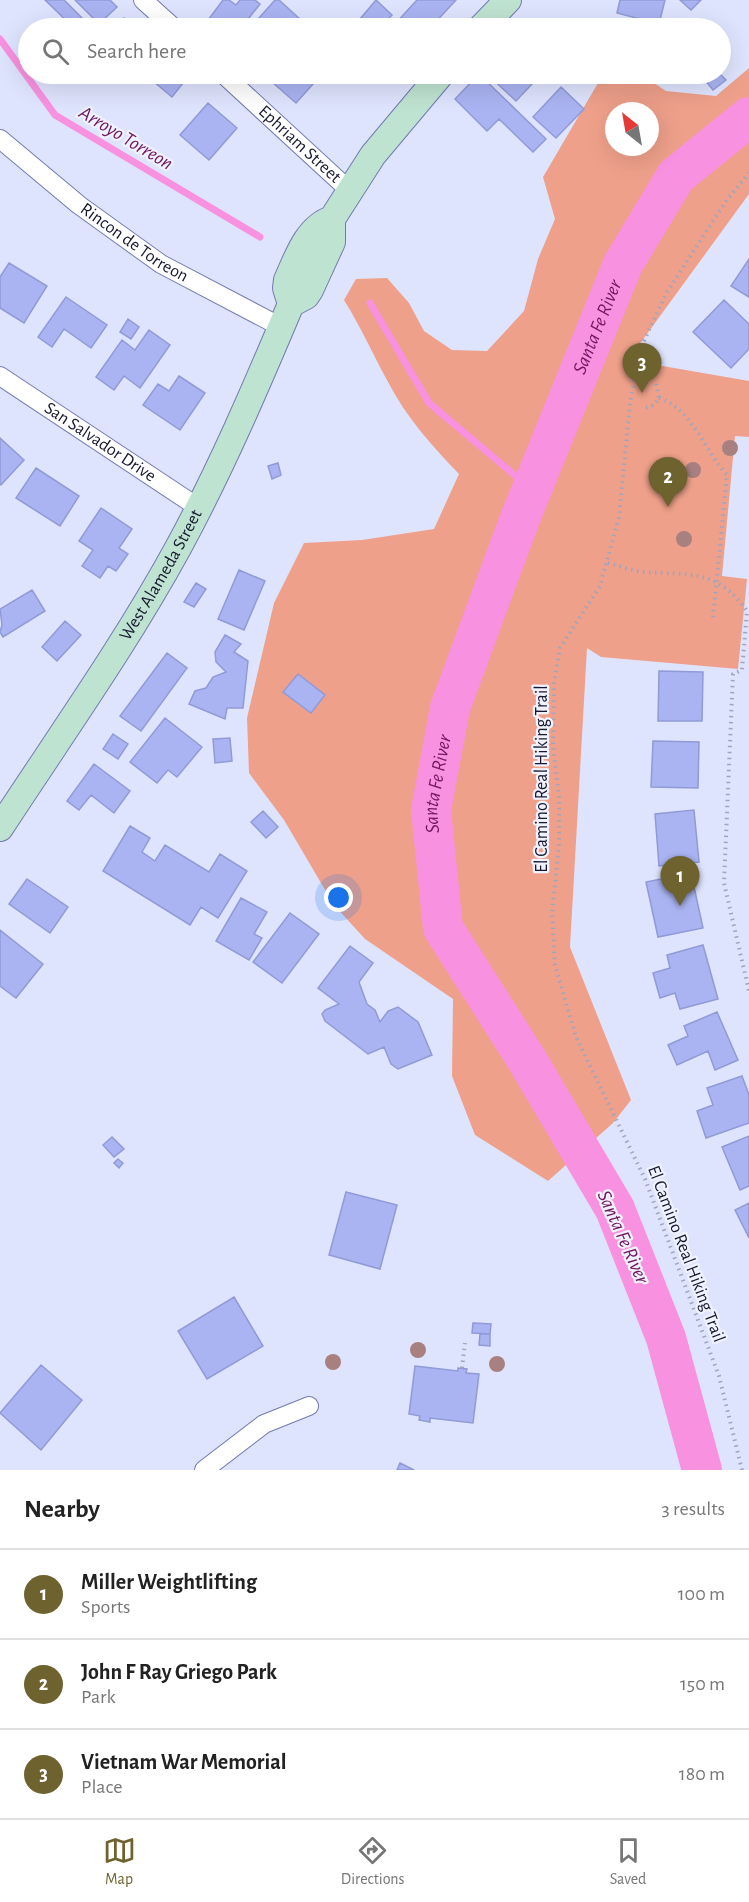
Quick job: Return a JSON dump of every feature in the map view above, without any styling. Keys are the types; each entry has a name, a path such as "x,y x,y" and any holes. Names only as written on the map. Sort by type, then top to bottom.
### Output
{"street":[{"path":"143,0 163,18"},
{"path":"491,18 508,0"},
{"name":"Ephriam Street","path":"234,84 349,190"},
{"name":"West Alameda Street","path":"0,828 115,655 199,508 286,316 287,280 311,234 324,221 332,219 349,190 389,134 432,84"},
{"name":"Rincon de Torreon","path":"0,139 79,205 160,264 286,316"},
{"name":"San Salvador Drive","path":"0,376 199,508"},
{"path":"204,1470 264,1424 309,1406"}],"path":[{"name":"El Camino Real Hiking Trail","path":"742,1470 719,1376 645,1179 576,1037 555,965 552,913 559,846 559,795 553,746 554,682 560,648 600,586 608,563 619,517 630,403 641,347 667,292 726,201 749,173"},
{"path":"646,408 655,404 659,398 656,383"},
{"path":"659,398 676,407 727,475 713,616"},
{"path":"608,563 642,572 688,573 709,578 735,594 747,611 742,670 733,674 724,883 749,992"},
{"path":"462,1368 465,1343"}],"shaded area":[{"path":"749,68 749,194 628,360 749,381 749,437 735,436 722,576 747,579 738,669 601,657 587,648 570,947 631,1100 613,1123 548,1181 475,1135 452,1076 453,999 365,939 334,905 284,820 249,773 247,718 274,603 304,543 362,540 434,529 459,474 429,442 403,407 344,300 356,279 387,278 409,303 424,331 452,350 487,351 524,311 538,259 555,219 543,177 597,84 656,84 666,91 716,96"}],"building":[{"path":"45,0 64,0 82,18 64,18"},
{"path":"75,0 110,0 117,7 105,18 93,18"},
{"path":"223,0 229,0 236,5 240,0 255,0 260,4 249,18 210,18"},
{"path":"275,0 279,0 299,18 259,18"},
{"path":"376,0 392,15 389,18 361,18"},
{"path":"417,0 456,0 439,18 400,18"},
{"path":"620,0 665,0 660,18 636,18 617,13"},
{"path":"680,0 701,0 691,10"},
{"path":"156,84 182,84 172,97"},
{"path":"274,84 313,84 296,103"},
{"path":"469,84 489,84 546,139 533,152 499,119 487,131 455,99"},
{"path":"498,84 532,84 516,101"},
{"path":"708,84 721,84 713,90"},
{"path":"561,87 584,109 556,138 533,117"},
{"path":"208,103 237,128 209,160 180,135"},
{"path":"749,259 749,297 731,286"},
{"path":"9,263 47,286 24,323 0,308 0,277"},
{"path":"66,297 107,325 91,348 64,329 52,347 38,337"},
{"path":"724,300 749,324 749,349 731,368 693,332"},
{"path":"128,319 139,327 131,339 120,332"},
{"path":"149,330 170,345 140,388 124,376 114,390 96,377 122,340 135,350"},
{"path":"179,376 205,393 180,430 143,405 158,384 169,391"},
{"path":"0,438 24,460 1,485 0,484"},
{"path":"278,463 281,475 272,479 268,466"},
{"path":"36,468 79,496 60,526 16,498"},
{"path":"101,508 132,529 119,548 128,554 116,571 108,566 100,578 82,566 93,550 79,541"},
{"path":"239,570 265,581 244,630 218,619"},
{"path":"196,583 206,589 194,607 184,602"},
{"path":"32,590 45,611 3,637 0,632 2,625 0,609"},
{"path":"65,621 81,635 57,661 42,647"},
{"path":"225,635 241,644 234,652 248,661 243,708 227,708 225,719 189,704 195,691 206,688 213,677 226,672 216,662 215,652"},
{"path":"167,653 187,668 141,731 120,716"},
{"path":"659,671 703,672 702,721 658,721"},
{"path":"298,674 325,695 311,713 283,692"},
{"path":"165,718 202,747 177,777 168,770 157,783 130,762"},
{"path":"113,734 128,744 118,759 103,749"},
{"path":"230,738 232,761 215,763 213,739"},
{"path":"653,741 699,742 698,788 651,787"},
{"path":"94,764 130,791 114,813 91,795 79,810 67,801"},
{"path":"694,810 699,862 659,866 655,814"},
{"path":"263,811 278,827 266,838 251,822"},
{"path":"130,826 150,838 142,852 155,861 165,845 209,872 220,854 247,871 218,918 201,907 190,925 103,871"},
{"path":"691,873 703,928 658,937 646,882"},
{"path":"27,879 68,907 50,933 9,904"},
{"path":"241,898 267,912 254,934 262,938 249,960 216,941"},
{"path":"290,913 319,934 282,983 253,962"},
{"path":"0,930 43,964 16,998 0,986"},
{"path":"703,945 718,999 680,1009 675,993 660,998 653,973 670,968 667,955"},
{"path":"350,946 373,963 359,982 367,1004 375,1010 380,1022 388,1011 398,1007 418,1022 432,1055 398,1069 391,1064 384,1047 368,1054 325,1021 322,1014 325,1010 339,1004 318,988"},
{"path":"717,1012 738,1060 715,1070 708,1051 677,1065 668,1045 688,1036 684,1026"},
{"path":"742,1076 749,1095 749,1123 706,1138 697,1111 713,1105 707,1088"},
{"path":"749,1136 749,1186 740,1190 722,1147"},
{"path":"112,1137 124,1149 114,1157 103,1145"},
{"path":"118,1159 123,1163 119,1168 114,1163"},
{"path":"346,1192 397,1205 380,1269 329,1255"},
{"path":"749,1203 749,1238 735,1210"},
{"path":"234,1297 263,1346 207,1379 178,1331"},
{"path":"473,1323 491,1324 490,1334 472,1333"},
{"path":"480,1334 490,1334 490,1346 479,1345"},
{"path":"41,1365 82,1400 41,1450 0,1413"},
{"path":"415,1366 458,1371 458,1368 467,1369 466,1373 479,1374 473,1423 430,1418 430,1422 419,1420 420,1416 409,1414"},
{"path":"400,1463 414,1470 397,1470"}],"waterway":[{"name":"Arroyo Torreon","path":"0,39 18,64"},
{"name":"Arroyo Torreon","path":"33,84 55,115 260,237"},
{"name":"Santa Fe River","path":"702,1470 666,1338 615,1209 527,1060 443,928 431,810 450,708 519,521 623,264 676,176 749,117"},
{"path":"370,303 429,403 531,489"}],"place":[{"name":"Vietnam War Memorial","path":"642,393"},
{"name":"John F Ray Griego Park","path":"668,507"},
{"name":"Miller Weightlifting","path":"680,906"}]}
